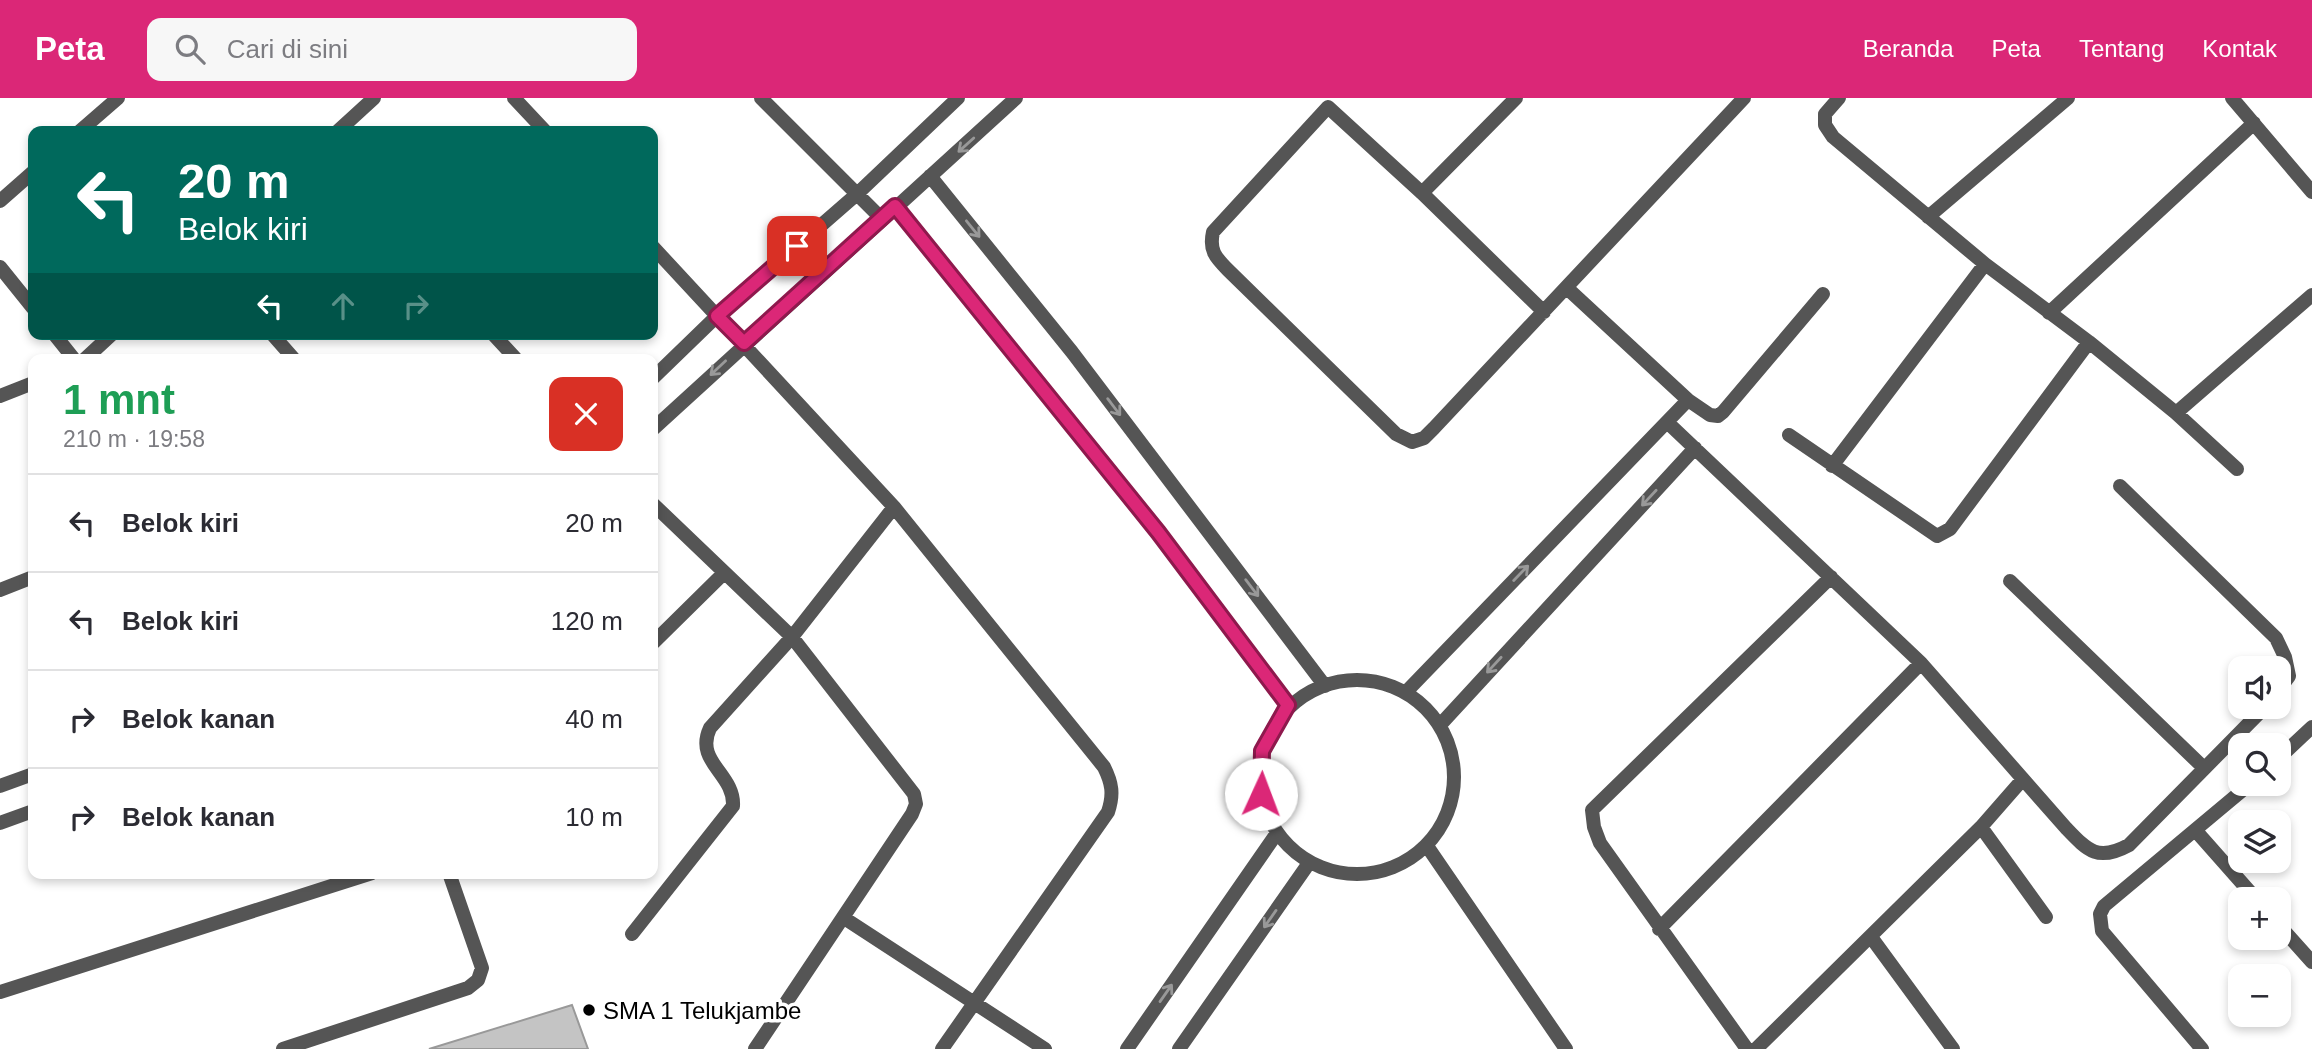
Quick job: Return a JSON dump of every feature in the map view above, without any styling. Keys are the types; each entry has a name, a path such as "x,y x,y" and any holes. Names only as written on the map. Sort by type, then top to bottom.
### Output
{"street":[{"path":"86,126 118,98"},
{"path":"343,126 374,98"},
{"path":"514,98 540,126"},
{"path":"761,98 882,219"},
{"path":"658,373 717,316 857,194 958,98"},
{"path":"658,424 744,343 1016,98"},
{"path":"1422,193 1516,98"},
{"path":"1544,312 1422,193 1324,103 1213,232 1210,245 1215,257 1395,434 1412,442 1424,438 1568,289 1744,98"},
{"path":"1839,98 1825,114 1825,125 1833,137 1985,264 2089,342 2175,412 2237,469"},
{"path":"1928,217 2068,98"},
{"path":"2232,98 2312,192"},
{"path":"2049,313 2254,122"},
{"path":"0,201 28,176"},
{"path":"930,176 1072,352 1325,686"},
{"path":"895,206 1158,532 1288,705"},
{"path":"658,252 894,507 1104,767 1111,781 1113,797 1108,812 942,1049"},
{"path":"1832,466 1985,264"},
{"path":"0,267 28,302"},
{"path":"1568,289 1688,400 1710,415 1718,416 1823,294"},
{"path":"2175,412 2312,295"},
{"path":"59,340 71,354"},
{"path":"90,354 106,340"},
{"path":"277,340 290,354"},
{"path":"499,340 511,354"},
{"path":"1789,435 1930,533 1937,536 1944,534 2089,342"},
{"path":"0,396 28,385"},
{"path":"1406,692 1688,400"},
{"path":"1667,422 1921,663 2083,846 2098,854 2111,855 2129,845 2252,719"},
{"path":"1440,725 1695,448"},
{"path":"2120,486 2276,638 2285,656"},
{"path":"632,934 733,806 730,790 705,750 704,739 710,728 792,637 894,507"},
{"path":"658,509 723,574 792,637 914,794 916,804 844,918 755,1049"},
{"path":"658,638 723,574"},
{"path":"1747,1049 1600,843 1592,810 1831,577"},
{"path":"0,590 28,580"},
{"path":"2010,581 2204,768"},
{"path":"1660,929 1921,663"},
{"path":"1361,680 1406,692 1425,707 1440,725 1452,755 1454,788 1446,819 1427,846 1392,870 1349,875 1309,863 1277,834 1261,794 1262,751 1288,705 1325,686 1361,680"},
{"path":"2291,748 2311,732"},
{"path":"0,786 28,776"},
{"path":"1756,1049 1981,827 2023,779"},
{"path":"2202,1049 2102,931 2099,924 2104,906 2236,796"},
{"path":"0,823 28,813"},
{"path":"1981,827 2046,917"},
{"path":"2196,831 2246,887"},
{"path":"1127,1049 1277,834"},
{"path":"1427,846 1566,1049"},
{"path":"1179,1049 1309,863"},
{"path":"0,992 353,879"},
{"path":"283,1049 468,988 478,980 482,968 451,879"},
{"path":"844,918 1045,1049"},
{"path":"1871,937 1953,1049"},
{"path":"2291,939 2312,962"}],"building":[{"path":"572,1005 588,1049 429,1049"}],"place":[{"name":"SMA 1 Telukjambe","path":"589,1010"}],"route":[{"path":"797,246 717,316 744,343 895,206 1158,532 1288,705 1262,751 1261,794"}]}
